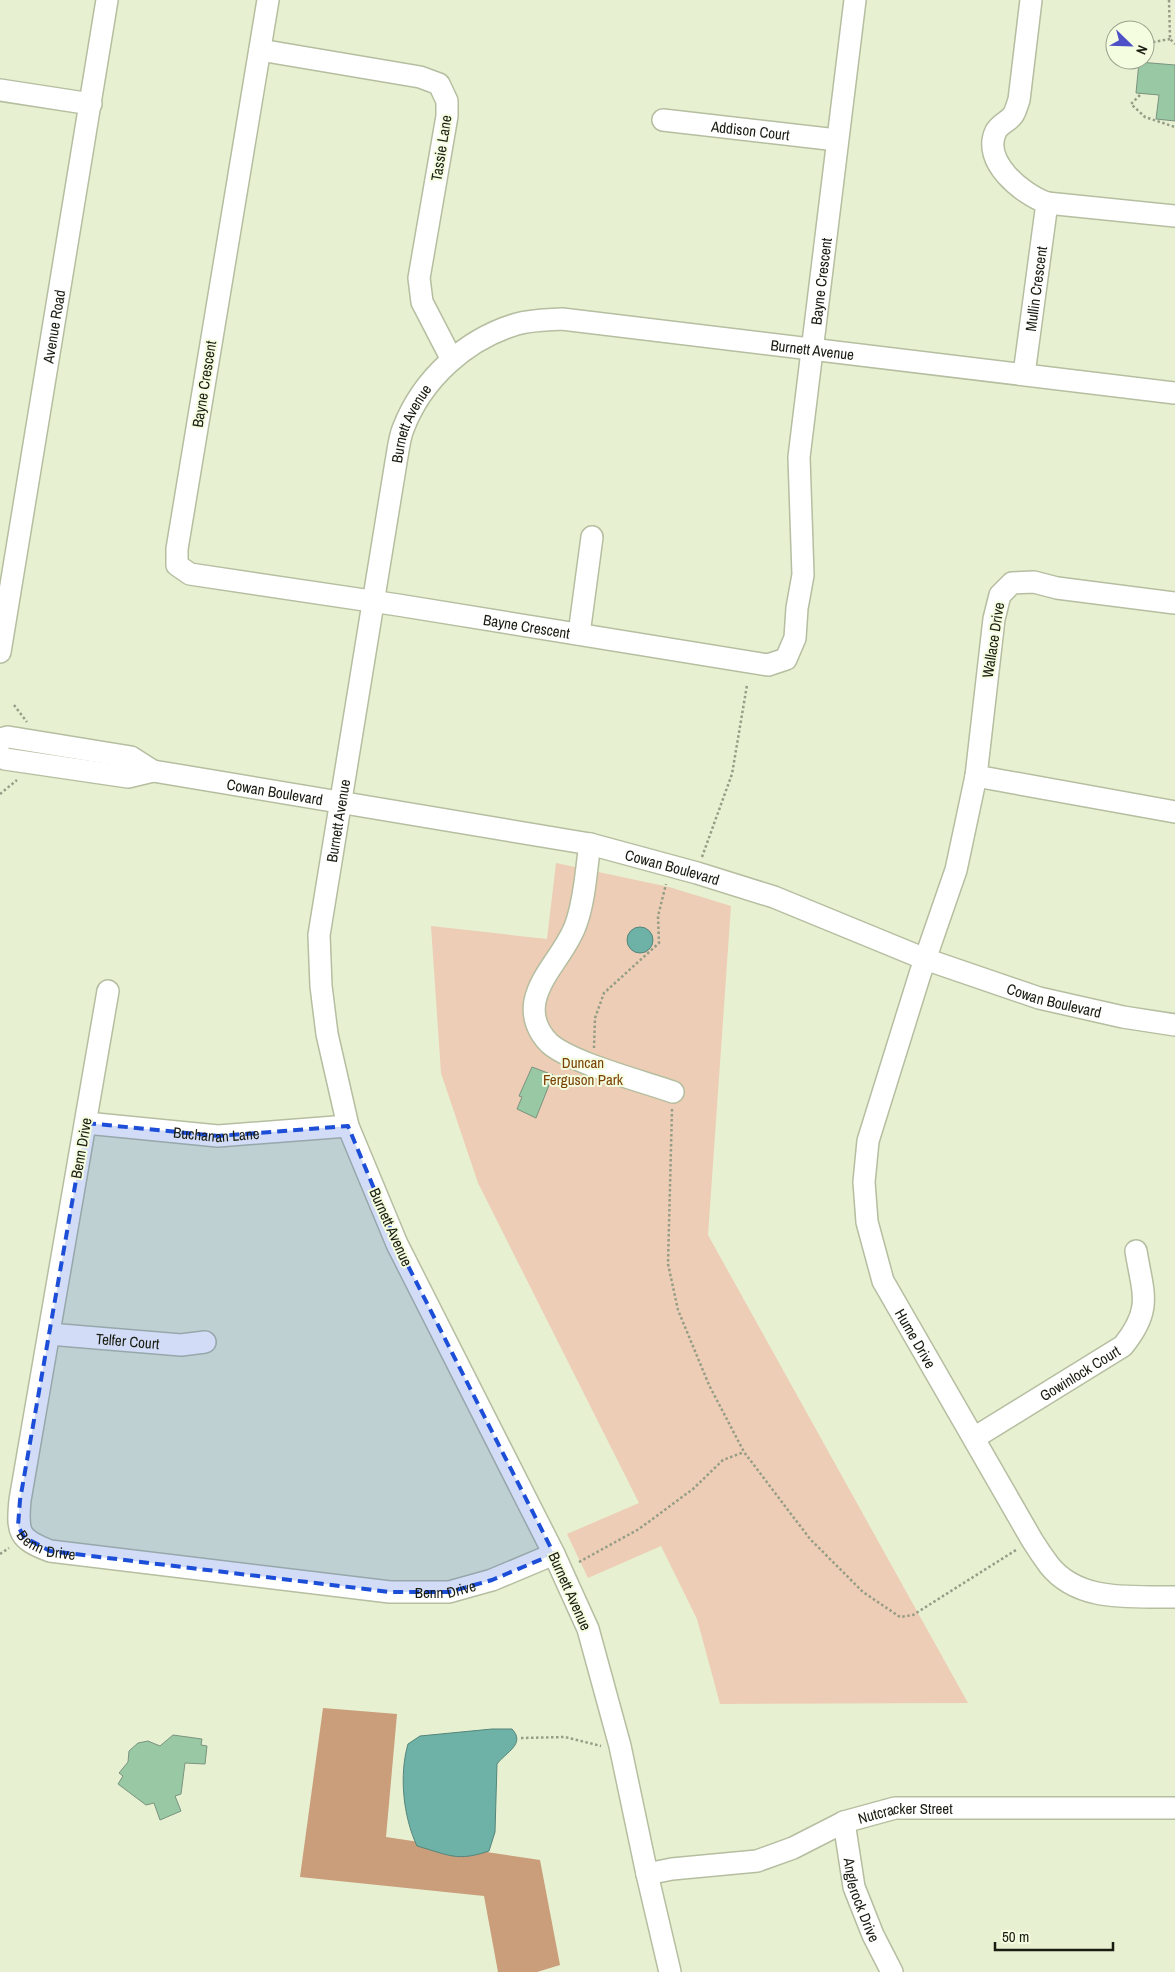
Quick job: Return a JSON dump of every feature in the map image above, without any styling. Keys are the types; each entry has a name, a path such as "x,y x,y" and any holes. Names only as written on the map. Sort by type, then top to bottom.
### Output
{"street":[{"name":"Avenue Road","path":"0,652 8,564 91,104 107,0"},
{"name":"Bayne Crescent","path":"268,0 177,549 177,565 190,574 374,601 768,665 786,658 795,638 797,608 803,574 799,457 855,0"},
{"path":"1031,0 1019,100 1013,116 997,130 992,146 995,161 1030,197 1047,202 1175,216"},
{"name":"Tassie Lane","path":"260,50 420,77 439,84 447,101 447,116 419,278 422,302 451,358"},
{"path":"0,90 91,104"},
{"name":"Addison Court","path":"663,120 837,140"},
{"name":"Mullin Crescent","path":"1024,374 1047,202"},
{"name":"Burnett Avenue","path":"670,1972 647,1874 622,1752 588,1629 554,1554 397,1244 348,1126 327,1034 321,986 320,935 340,803 403,429 420,398 451,358 484,337 518,323 562,319 1175,393"},
{"path":"579,634 592,537"},
{"name":"Wallace Drive","path":"925,959 956,870 976,776 994,619 1000,596 1012,583 1034,582 1057,588 1175,603"},
{"name":"Cowan Boulevard","path":"0,739 8,737 132,757 153,771"},
{"name":"Cowan Boulevard","path":"0,755 5,759 128,777 153,771 590,844 774,897 925,959 1039,998 1123,1017 1175,1025"},
{"path":"976,776 1175,812"},
{"path":"590,844 577,922 567,944 546,976 535,1001 535,1025 549,1043 570,1056 673,1092"},
{"name":"Hume Drive","path":"925,959 868,1141 864,1182 867,1222 883,1281 1032,1540 1050,1567 1068,1583 1086,1591 1102,1595 1175,1596"},
{"name":"Benn Drive","path":"108,991 20,1500 18,1526 24,1537 36,1546 50,1551 390,1592 449,1592 492,1580 554,1554"},
{"name":"Buchanan Lane","path":"86,1123 218,1136 348,1126"},
{"name":"Gowinlock Court","path":"974,1438 1123,1346 1138,1328 1145,1306 1136,1251"},
{"name":"Telfer Court","path":"49,1334 181,1345 205,1342"},
{"name":"Nutcracker Street","path":"647,1874 672,1869 757,1861 793,1848 844,1822 895,1808 1175,1808"},
{"name":"Anglerock Drive","path":"844,1822 854,1887 873,1935 892,1972"}],"path":[{"path":"1169,0 1170,39 1175,44"},
{"path":"1155,42 1170,39"},
{"path":"1140,95 1131,104 1145,118 1175,127"},
{"path":"700,863 732,774 747,685"},
{"path":"14,705 28,723"},
{"path":"0,794 20,777"},
{"path":"594,1064 595,1018 604,993 659,943 658,916 666,884"},
{"path":"673,1092 668,1264 678,1310 709,1385 744,1452 810,1539 863,1592 900,1618 912,1616 1016,1550"},
{"path":"579,1562 640,1529 693,1489 723,1460 744,1452"},
{"path":"521,1738 552,1735 622,1752"}],"highlighted area":[{"path":"86,1123 218,1136 348,1126 397,1244 554,1554 492,1580 449,1592 390,1592 50,1551 24,1537 18,1526 20,1500"}],"green space":[{"name":"Duncan Ferguson Park","path":"556,863 669,887 731,906 708,1235 968,1703 720,1704 697,1619 661,1546 588,1578 567,1534 639,1503 478,1183 441,1073 431,926 547,939"}],"shaded area":[{"path":"323,1708 397,1714 386,1837 540,1860 560,1965 537,1972 498,1972 484,1896 300,1877"}],"water":[{"path":"640,927 649,931 653,940 649,949 640,953 631,949 627,940 631,931"},
{"path":"492,1729 512,1729 517,1739 513,1748 497,1764 495,1832 489,1851 461,1857 417,1846 408,1822 404,1795 405,1756 408,1744 420,1736"}],"building":[{"path":"1155,63 1175,65 1175,121 1156,119 1159,95 1136,93 1138,70 1155,70"},
{"path":"532,1067 553,1075 536,1118 517,1109 522,1097 519,1096"},
{"path":"173,1735 202,1739 201,1745 207,1746 205,1764 185,1763 181,1794 175,1796 181,1811 160,1820 154,1803 146,1805 118,1784 123,1776 119,1773 128,1762 129,1751 138,1743 148,1741 160,1746"}]}
